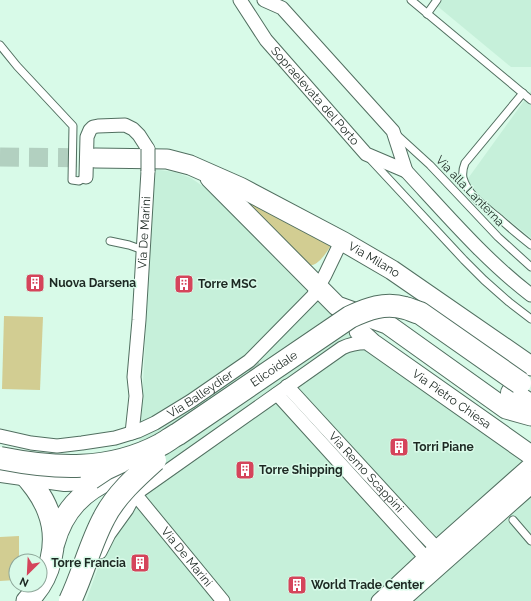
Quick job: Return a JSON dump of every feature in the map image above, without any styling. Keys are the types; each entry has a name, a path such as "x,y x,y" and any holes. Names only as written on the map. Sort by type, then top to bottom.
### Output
{"highway":[{"name":"Elicoidale","path":"23,474 65,480 124,477 159,445 178,434 350,317 366,310 382,306 405,308 420,314 523,383 531,406"},
{"name":"Elicoidale","path":"0,460 36,464 88,466 145,458 181,446 207,430 356,327 366,322 384,318 398,319 412,324 523,383"},
{"path":"77,597 81,574 104,517 117,498 132,481 145,458"},
{"path":"0,471 23,474"}],"main road":[{"name":"Via Milano","path":"95,158 166,159 190,165 240,187 344,242 392,270 523,383"},
{"name":"Via Milano","path":"205,172 336,306 387,324 506,409 531,416"},
{"name":"Via Pietro Chiesa","path":"365,337 531,456"},
{"path":"52,524 66,501 91,479 106,470 145,458"},
{"name":"Elicoidale","path":"0,460 19,470 31,482 42,498 48,510 52,524 53,548 48,570 37,590 27,601"},
{"path":"53,548 60,525 81,496 102,482 124,477"},
{"path":"397,601 435,558 531,482"}],"street":[{"name":"Sopraelevata del Porto","path":"240,0 266,40 366,154 406,171 499,268 531,295"},
{"name":"Sopraelevata del Porto","path":"264,0 282,8 393,131 406,171"},
{"name":"Via De Marini","path":"86,177 87,137 93,127 125,125 139,135 148,149 147,197 134,377 136,396 132,433"},
{"name":"Via Balleydier","path":"0,436 31,443 57,446 116,440 155,424 191,401 249,360 313,296 338,248 344,242"},
{"path":"77,597 100,529 120,501 134,494 342,348 351,344 362,342 365,337"},
{"name":"Via Remo Scappini","path":"282,390 423,534 435,558"},
{"path":"378,601 435,558 531,463"},
{"name":"Via De Marini","path":"124,477 134,494 223,601"},
{"path":"66,601 77,597 109,534 127,509 134,494"}],"lane":[{"path":"411,0 531,100"},
{"path":"427,14 438,0"},
{"path":"0,45 17,66 73,126 72,180 79,181 86,177"},
{"path":"523,93 466,163 462,174 468,188 476,199 531,246"},
{"name":"Via alla Lanterna","path":"393,131 430,165 498,237 531,267"},
{"path":"366,154 464,260 484,280 531,319"},
{"path":"110,241 143,250"},
{"path":"513,520 531,541"}],"shaded area":[{"path":"430,0 531,0 531,67 511,67"},
{"path":"531,91 531,238 464,184"},
{"path":"152,169 175,172 191,178 208,190 309,289 531,463 531,601 86,601 110,535 135,510 148,286"},
{"path":"239,194 331,245 330,247 317,263 312,265 305,263"},
{"path":"4,316 43,317 40,390 2,389"},
{"path":"19,536 19,553 8,553 8,580 0,581 0,537"}],"tunnel":[{"path":"0,157 95,158"},
{"path":"249,361 277,394"}],"place":[{"name":"Nuova Darsena","path":"35,283"},
{"name":"Torre MSC","path":"184,284"},
{"name":"Torri Piane","path":"399,447"},
{"name":"Torre Shipping","path":"245,470"},
{"name":"Torre Francia","path":"140,563"},
{"name":"World Trade Center","path":"297,585"}]}
